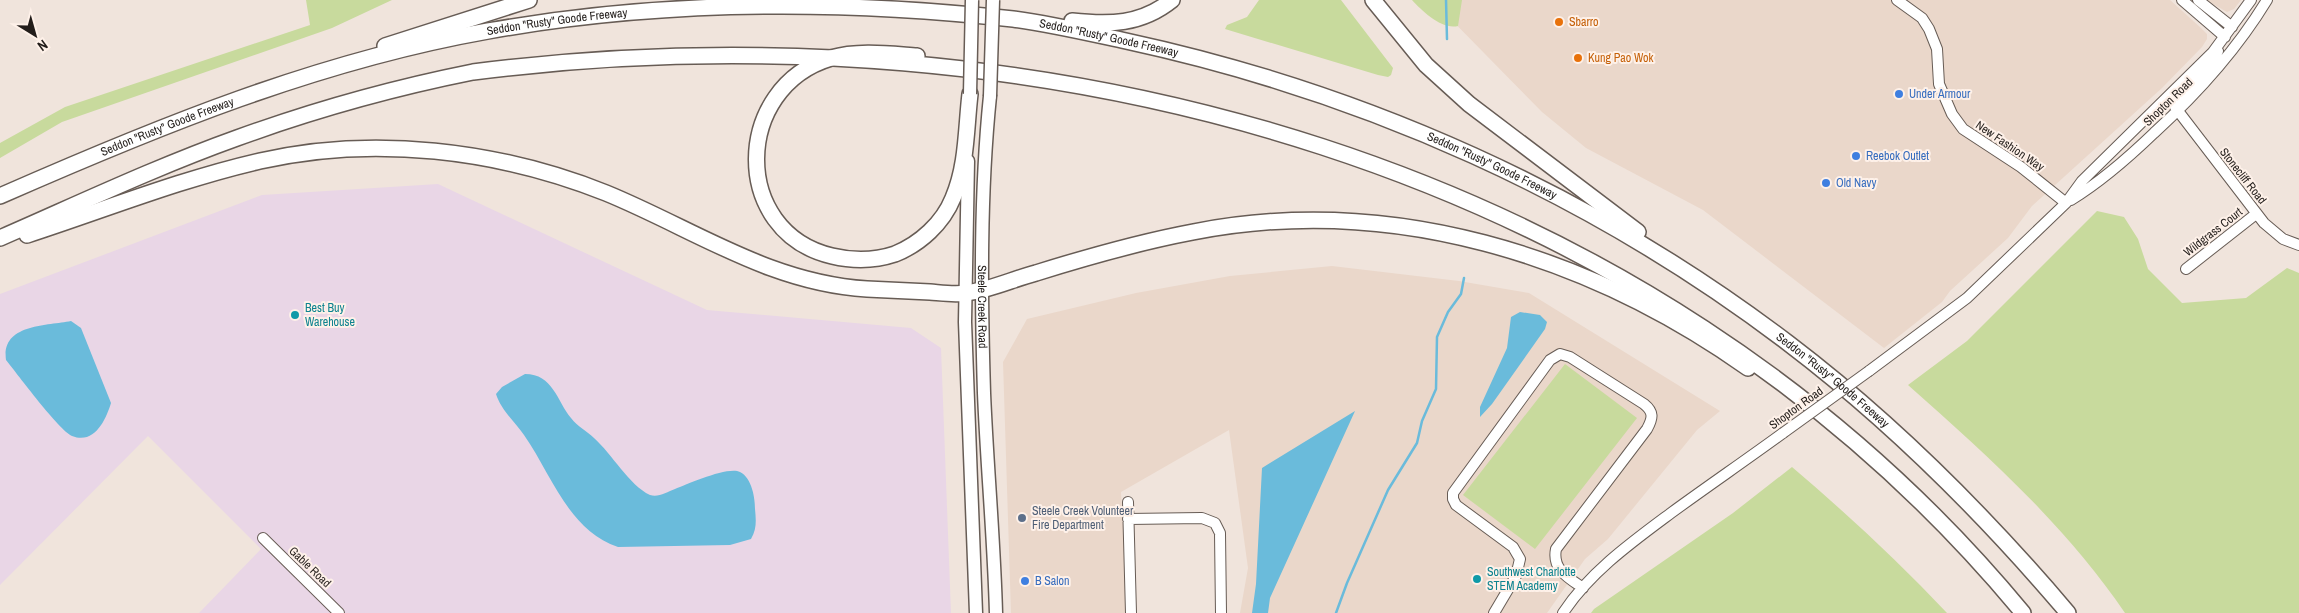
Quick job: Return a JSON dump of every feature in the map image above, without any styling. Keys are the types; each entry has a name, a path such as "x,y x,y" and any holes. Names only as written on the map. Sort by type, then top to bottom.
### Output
{"highway":[{"path":"250,95 416,34 474,19 529,0"},
{"path":"1019,19 1114,24 1143,18 1172,0"},
{"path":"1374,0 1426,65 1469,104 1708,286"},
{"name":"Seddon \"Rusty\" Goode Freeway","path":"0,196 83,160 250,95 344,65 429,43 484,32 610,14 679,7 815,4 942,11 1019,19 1188,55 1303,88 1376,114 1520,176 1636,240 1708,286 1790,344 1892,428 1977,511 2068,613"},
{"path":"0,238 146,174 235,138 397,89 474,72 546,60 625,49 720,42"},
{"path":"833,42 932,48"},
{"path":"958,51 1004,58 855,54 832,57 808,68 787,83 778,93 761,125 755,162 764,200 777,221 794,237 804,245 827,255 864,260 901,251 925,236 935,226 953,200 962,168 970,94"},
{"path":"0,245 158,190 262,160 339,150 408,149 493,159 570,180 608,194 758,265 802,279 848,288 965,294 1153,241 1228,226 1296,221 1351,221 1428,229 1494,244 1538,258 1636,299 1714,344 1881,463"},
{"path":"1440,178 1482,196 1550,230 1602,259 1652,290 1771,372 1825,414 1881,463 1968,550 2023,613"}],"main road":[{"name":"Steele Creek Road","path":"972,0 965,294 976,613"},
{"name":"Steele Creek Road","path":"993,0 990,96 984,154 982,289 984,393 996,613"},
{"path":"974,559 982,613"}],"street":[{"name":"New Fashion Way","path":"1897,0 1922,18 1930,29 1937,49 1940,84 1952,114 1963,129 2021,167 2066,203"},
{"path":"2177,111 2175,107 2177,101 2210,67 2225,37 2182,0"},
{"path":"2198,0 2232,27"},
{"name":"Shopton Road","path":"2066,203 2082,181 2193,73 2225,37 2251,0"},
{"name":"Shopton Road","path":"1563,613 1582,588 1606,564 1644,532 1869,371 1967,298 2066,203 2114,170 2177,111 2231,54 2267,0"},
{"name":"Stonecliff Road","path":"2177,111 2256,214 2274,233 2292,244 2299,245"},
{"name":"Wildgrass Court","path":"2186,269 2256,214"},
{"path":"1494,613 1516,576 1520,559 1513,547 1456,505 1453,493 1550,360 1560,354 1570,357 1644,404 1651,410 1652,415 1647,429 1556,548 1555,563 1558,569 1582,588"},
{"path":"1128,502 1131,613"},
{"path":"1128,519 1202,518 1215,523 1220,532 1221,613"},
{"name":"Gable Road","path":"263,538 340,613"}],"shaded area":[{"path":"1432,0 2170,0 2207,34 2207,39 2202,47 2162,88 2032,206 2008,238 1950,291 1942,302 1884,348 1703,210 1586,148 1542,112"},
{"path":"2206,0 2241,0 2234,9 2227,12"},
{"path":"438,184 707,310 911,328 941,348 951,613 199,613 261,549 148,436 0,585 0,294 262,195"},
{"path":"1332,266 1459,281 1529,293 1720,411 1697,430 1608,539 1585,559 1547,613 1240,613 1248,568 1229,430 1121,492 1128,613 1011,613 1003,362 1027,319 1136,293 1230,276"}],"green space":[{"path":"306,0 392,0 332,28 62,122 0,158 0,143 65,107 310,25"},
{"path":"1259,0 1341,0 1393,68 1391,75 1388,77 1378,75 1225,29 1227,25 1247,17"},
{"path":"1412,0 1462,0 1458,26 1445,25 1439,22"},
{"path":"2097,211 2124,217 2138,239 2148,269 2182,303 2246,298 2287,268 2299,273 2299,613 2125,613 2077,550 2024,492 1908,385 1967,341"},
{"path":"1565,364 1637,418 1535,549 1463,495"},
{"path":"1792,467 1871,538 1947,613 1591,613 1594,609 1733,513"}],"water":[{"path":"1520,312 1540,315 1547,322 1545,329 1492,404 1480,417 1480,407 1507,348 1511,317"},
{"path":"71,321 81,328 111,403 103,423 98,429 87,437 80,438 72,436 58,424 6,360 6,348 11,339 18,333 38,326"},
{"path":"525,374 542,378 548,383 574,421 601,445 635,484 650,495 656,496 718,473 727,471 740,472 750,483 754,499 756,524 751,539 730,545 618,547 601,539 586,528 574,515 524,435 498,400 496,394 502,387"},
{"path":"1355,411 1270,598 1268,613 1252,613 1256,584 1262,468"}],"waterway":[{"path":"1446,0 1447,39"},
{"path":"1336,613 1347,583 1388,490 1417,443 1422,421 1436,389 1437,337 1448,312 1461,294 1464,278"}],"place":[{"name":"Sbarro","path":"1559,22"},
{"name":"Kung Pao Wok","path":"1578,58"},
{"name":"Under Armour","path":"1899,94"},
{"name":"Reebok Outlet","path":"1856,156"},
{"name":"Old Navy","path":"1826,183"},
{"name":"Best Buy Warehouse","path":"295,315"},
{"name":"Steele Creek Volunteer Fire Department","path":"1022,518"},
{"name":"Southwest Charlotte STEM Academy","path":"1477,579"},
{"name":"B Salon","path":"1025,581"}]}
